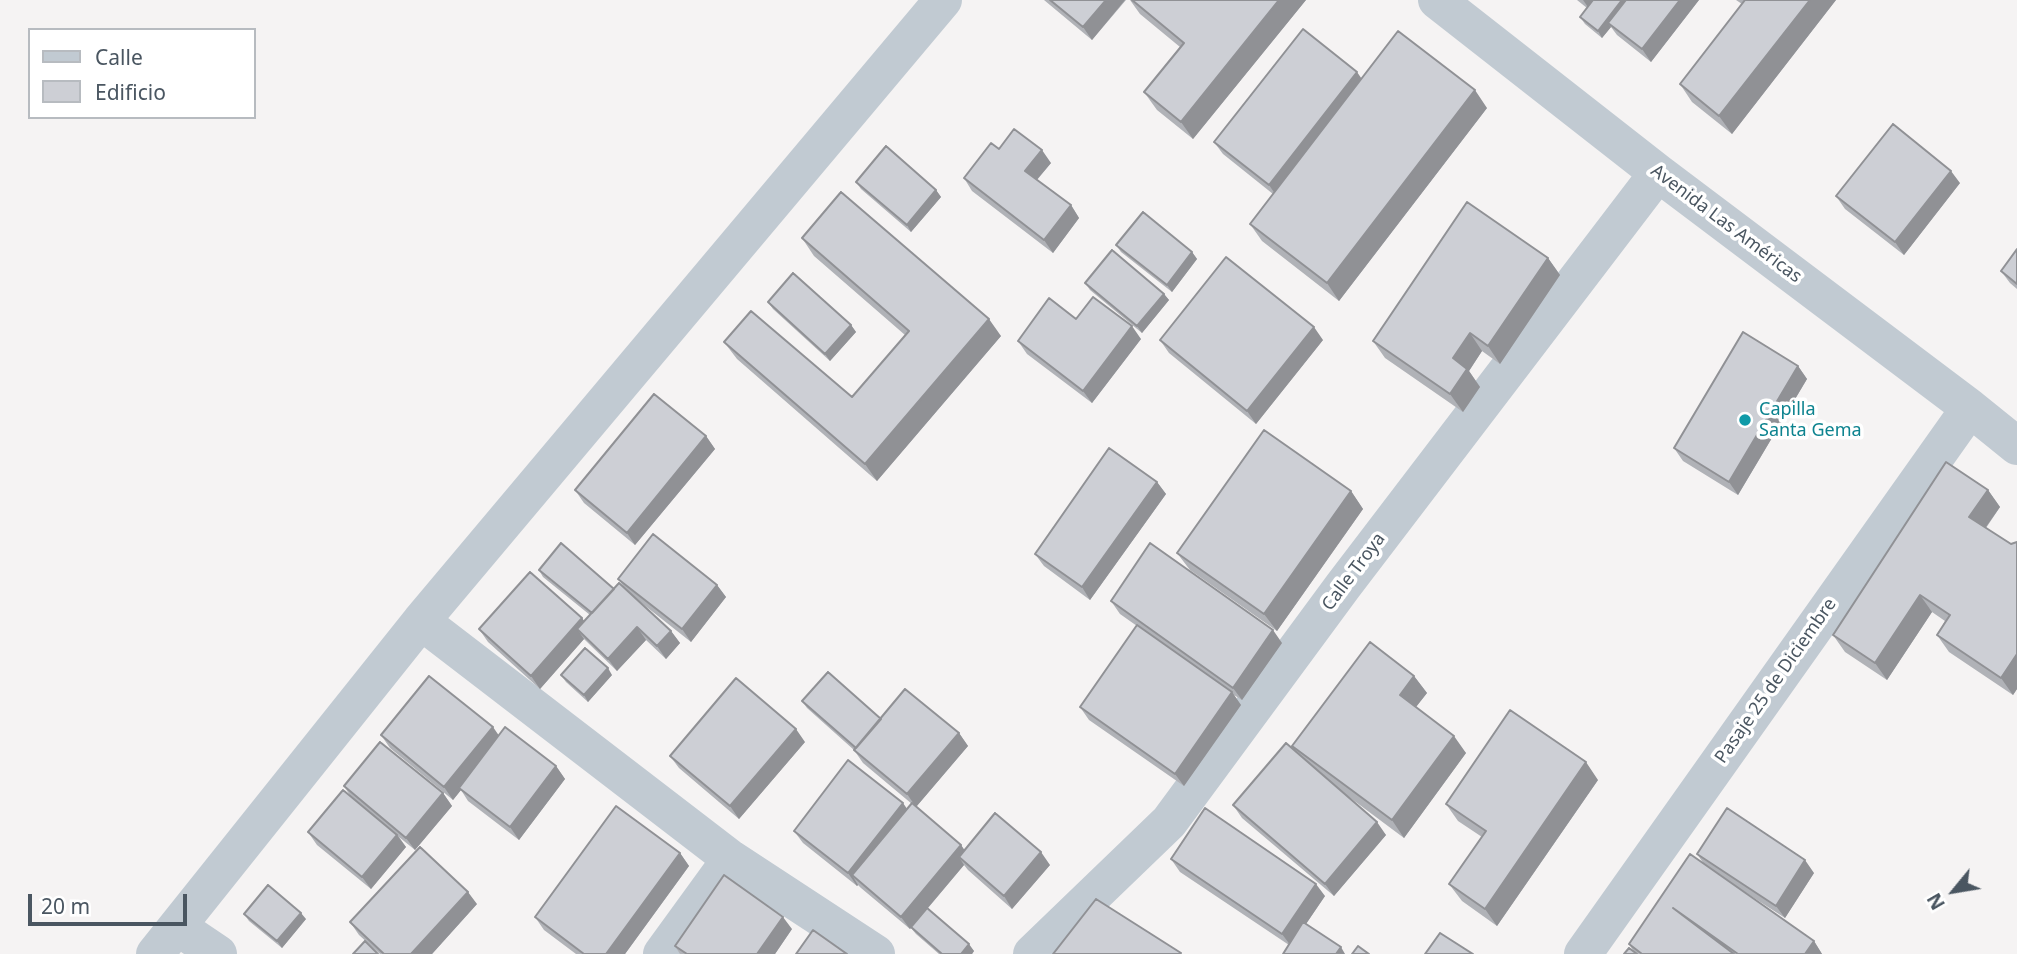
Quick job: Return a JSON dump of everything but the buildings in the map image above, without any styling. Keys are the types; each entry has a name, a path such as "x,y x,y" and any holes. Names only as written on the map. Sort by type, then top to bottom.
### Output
{"street":[{"path":"218,954 167,940 421,621 943,0"},
{"name":"Avenida Las Américas","path":"1437,0 1658,173 2017,446"},
{"name":"Calle Troya","path":"1032,954 1169,822 1343,586 1658,173"},
{"name":"Pasaje 25 de Diciembre","path":"1583,954 1970,408"},
{"path":"421,621 731,859 876,954"},
{"path":"662,954 731,859"}],"place":[{"name":"Capilla Santa Gema","path":"1745,420"}]}
